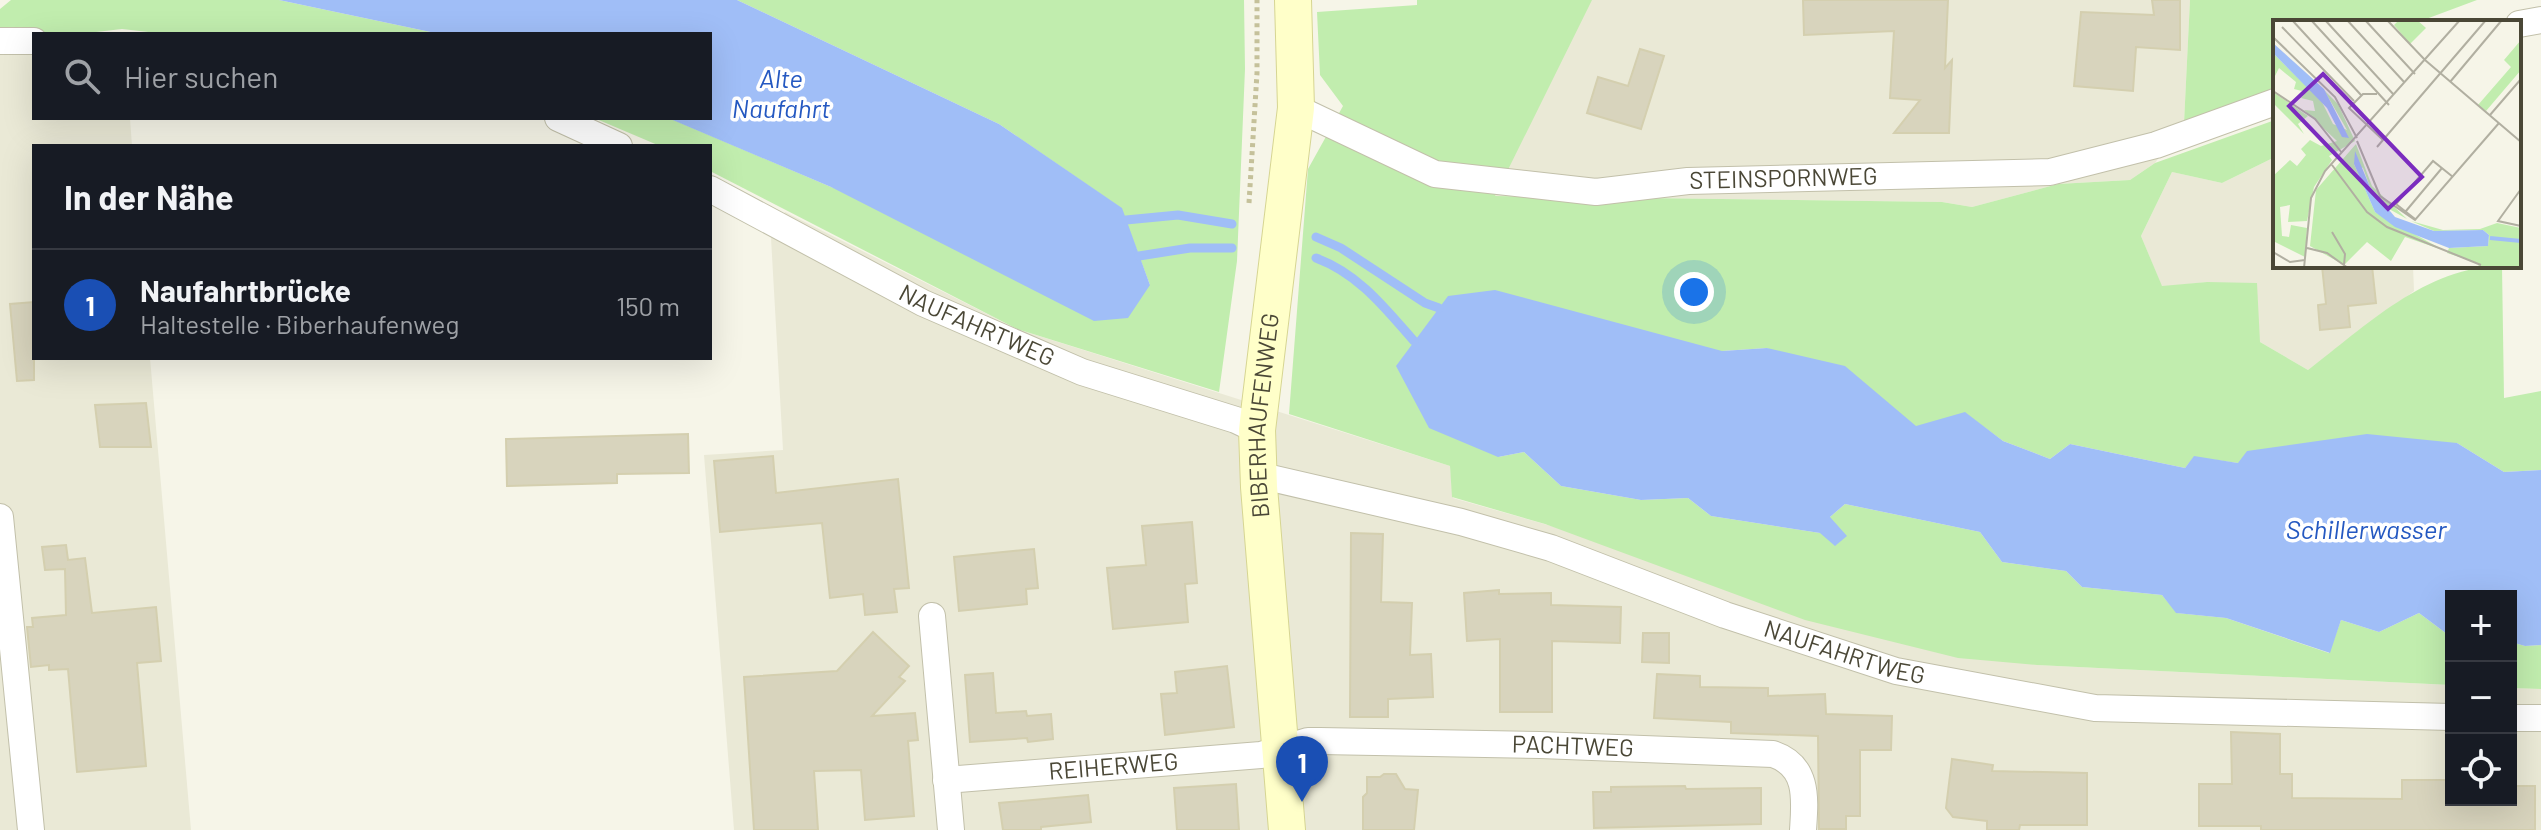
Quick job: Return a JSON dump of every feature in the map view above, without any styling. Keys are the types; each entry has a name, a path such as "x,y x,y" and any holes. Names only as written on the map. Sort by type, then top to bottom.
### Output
{"main road":[{"name":"BIBERHAUFENWEG","path":"1287,830 1257,430 1277,275 1266,212 1296,108 1293,0"}],"street":[{"path":"2521,24 2541,20"},
{"path":"0,41 32,41"},
{"name":"STEINSPORNWEG","path":"1296,108 1435,174 1596,192 1688,181 2050,172 2156,145 2273,103"},
{"path":"562,120 615,144"},
{"name":"NAUFAHRTWEG","path":"712,190 936,309 1082,372 1236,420 1257,430"},
{"name":"NAUFAHRTWEG","path":"1258,475 1461,522 1551,548 1725,615 1896,671 2095,708 2445,717"},
{"path":"0,517 31,830"},
{"path":"932,616 951,830"},
{"path":"2517,718 2541,718"},
{"name":"PACHTWEG","path":"1281,748 1320,741 1773,754 1791,765 1802,779 1805,791 1803,830"},
{"name":"REIHERWEG","path":"946,780 1261,755 1281,748"}],"path":[{"path":"1257,0 1257,73 1266,212"}],"shaded area":[{"path":"1577,0 2190,0 2184,123 2155,163 2130,180 2058,184 1972,207 1942,202 1494,196"},
{"path":"0,36 32,39 32,120 130,120 132,144 32,144 32,360 150,360 191,830 0,830"},
{"path":"2273,158 2273,268 2413,268 2414,291 2308,370 2260,342 2207,282 2162,287 2141,236 2172,172 2222,183"},
{"path":"785,212 1017,329 1450,466 1453,498 2037,665 2445,685 2445,806 2517,806 2517,688 2541,689 2541,830 734,830 704,455 783,450 771,238"}],"green space":[{"path":"11,0 279,0 431,32 148,32 122,29 0,36 0,9"},
{"path":"737,0 1244,0 1245,69 1237,261 1219,392 1017,329 712,172 712,144 655,144 599,120 674,120 831,187 1150,285 1121,208 999,124"},
{"path":"1417,0 1592,0 1495,196 1942,202 1972,207 2058,184 2130,180 2155,163 2273,121 2273,158 2222,183 2172,172 2141,236 2162,286 2207,282 2257,283 2260,342 2308,370 2374,318 2422,288 2474,269 2502,268 2504,398 2541,391 2541,470 2504,472 2457,443 2238,463 2194,457 2185,468 2070,444 2050,459 2003,441 1965,413 1916,427 1767,348 1722,351 1498,457 1524,452 1561,486 1641,500 1688,498 1711,516 1820,533 1830,517 1845,504 1980,532 2002,562 2066,571 2082,587 2162,595 2177,613 2226,618 2329,653 2341,620 2379,632 2419,613 2445,632 2445,685 2037,665 1958,658 1805,620 1545,524 1452,497 1450,466 1289,414 1308,169 1343,106 1320,75 1317,12 1417,5"},
{"path":"2190,0 2477,0 2423,20 2273,20 2273,92 2184,123"},
{"path":"2517,644 2541,645 2541,689 2517,688"}],"water":[{"name":"Alte Naufahrt","path":"279,0 737,0 999,124 1122,208 1150,285 1128,318 1094,321 831,187 673,120 712,120 712,32 431,32"},
{"name":"Schillerwasser","path":"1495,290 1722,351 1767,348 1845,366 1916,426 1965,412 2003,441 2050,459 2070,444 2185,468 2194,456 2238,463 2247,451 2367,434 2457,443 2504,472 2541,470 2541,645 2517,644 2517,590 2445,590 2445,632 2419,613 2379,632 2341,620 2330,653 2226,618 2176,613 2162,595 2082,587 2066,571 2002,562 1980,532 1845,504 1830,517 1847,536 1835,546 1820,533 1711,516 1688,498 1641,500 1561,486 1524,452 1498,457 1429,428 1396,366 1448,296"}],"building":[{"path":"1803,0 1948,0 1945,68 1952,60 1949,133 1894,133 1920,100 1890,98 1894,31 1804,35"},
{"path":"2152,0 2180,0 2180,50 2136,47 2133,91 2074,86 2081,12 2154,15"},
{"path":"1640,49 1664,56 1641,129 1587,113 1598,77 1628,86"},
{"path":"2322,268 2372,268 2376,303 2348,306 2350,327 2320,330 2318,305 2326,304"},
{"path":"32,302 34,380 17,381 10,304"},
{"path":"146,403 151,447 100,447 95,405"},
{"path":"688,434 689,473 617,474 617,483 507,486 506,439"},
{"path":"773,456 776,493 898,479 909,588 894,589 897,612 865,615 863,594 830,598 822,523 720,532 714,461"},
{"path":"1192,522 1197,583 1185,584 1188,622 1113,629 1107,568 1146,565 1142,526"},
{"path":"1351,533 1383,534 1381,602 1412,603 1410,655 1431,654 1433,697 1388,699 1388,717 1350,717"},
{"path":"66,545 68,560 85,558 92,613 156,607 161,661 137,663 146,766 77,772 68,669 49,670 49,665 31,667 27,627 33,627 32,618 66,615 65,569 45,570 42,547"},
{"path":"1034,549 1038,588 1026,589 1027,604 959,611 954,557"},
{"path":"1499,590 1499,594 1551,593 1551,605 1621,607 1620,643 1552,641 1552,712 1500,712 1500,639 1467,641 1464,593"},
{"path":"873,632 909,666 899,677 905,681 872,716 915,713 918,740 908,741 914,816 865,820 861,770 814,771 818,830 754,830 744,677 837,671"},
{"path":"1643,633 1669,633 1669,663 1642,662"},
{"path":"1227,666 1234,727 1165,735 1161,694 1177,693 1175,672"},
{"path":"993,673 996,713 1026,711 1027,716 1051,714 1053,739 970,742 965,675"},
{"path":"1657,674 1700,676 1700,687 1768,688 1768,696 1825,694 1826,714 1892,716 1891,750 1860,750 1860,816 1846,816 1846,829 1819,829 1818,736 1731,733 1731,722 1654,718"},
{"path":"2231,732 2280,734 2280,774 2292,774 2292,798 2402,799 2402,780 2445,780 2445,806 2517,806 2517,786 2535,786 2535,830 2261,830 2261,826 2199,826 2199,784 2232,784"},
{"path":"1952,759 1993,765 1992,771 2087,773 2087,825 2020,825 2019,830 1987,830 1987,821 1953,817 1946,808"},
{"path":"1396,774 1405,789 1418,790 1414,830 1363,830 1363,797 1367,793 1367,777"},
{"path":"1236,784 1239,830 1177,830 1174,788"},
{"path":"1685,786 1686,789 1761,788 1761,824 1594,828 1593,792 1611,792 1611,787"},
{"path":"1088,795 1091,822 1041,827 1041,830 1003,830 999,803"}],"waterway":[{"path":"1126,220 1178,215 1232,224"},
{"path":"1316,237 1341,248 1425,303 1439,308"},
{"path":"1139,256 1190,248 1232,248"},
{"path":"1316,258 1358,283 1382,304 1414,341"}],"place":[{"name":"Naufahrtbrücke","path":"1302,802"}]}
